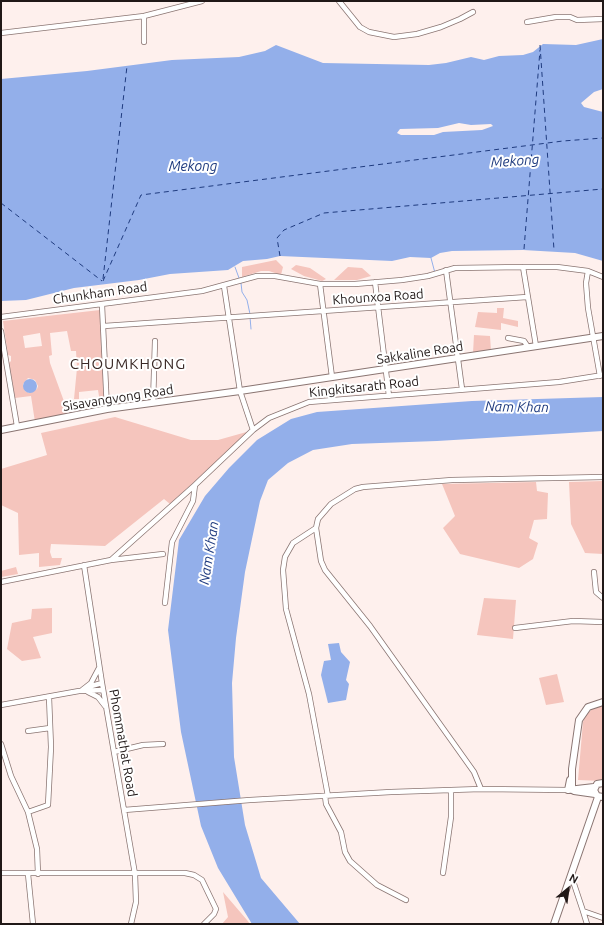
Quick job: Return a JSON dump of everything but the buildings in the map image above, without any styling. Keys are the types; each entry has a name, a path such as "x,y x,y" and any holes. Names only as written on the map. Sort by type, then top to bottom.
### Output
{"main road":[{"name":"Sakkaline Road","path":"240,391 603,336"},
{"name":"Sisavangvong Road","path":"1,430 107,409 240,391"},
{"path":"597,794 570,790 579,720 588,707 603,702"},
{"path":"554,924 570,880 597,794 598,783 603,783"}],"street":[{"path":"175,1 177,8"},
{"path":"1,33 144,16 202,1"},
{"path":"339,1 368,32 394,37 417,34 441,27 460,20 473,12"},
{"path":"144,16 144,42"},
{"path":"527,22 556,17 570,17 581,21 603,19"},
{"path":"523,267 536,346"},
{"name":"Chunkham Road","path":"1,317 202,291 257,276 275,276 320,284 402,280 446,270 557,267 588,271 603,277"},
{"path":"446,270 462,389"},
{"path":"588,271 586,283 588,308 602,376"},
{"path":"375,282 389,396"},
{"path":"320,284 332,377"},
{"path":"224,286 240,391 253,430"},
{"name":"Khounxoa Road","path":"104,326 527,298"},
{"path":"102,305 107,409"},
{"path":"1,331 3,360 17,426"},
{"path":"508,338 524,341 528,347"},
{"path":"153,403 155,341"},
{"name":"Kingkitsarath Road","path":"112,560 253,430 269,418 309,402 567,381 602,376"},
{"path":"481,789 474,772 380,639 325,570 321,561 316,528 318,519 331,504 363,487 452,480 603,477"},
{"path":"165,603 172,542 193,501 195,485"},
{"path":"316,528 293,543 285,557 283,570 286,609 309,694 327,796 326,804 340,832 345,852 350,861 377,885 406,900"},
{"path":"1,582 112,560 163,554"},
{"name":"Phommathat Road","path":"84,565 103,690 135,874 136,902 131,924"},
{"path":"594,572 596,592 603,598"},
{"path":"515,628 573,621 603,622"},
{"path":"81,691 93,681 100,667"},
{"path":"81,691 102,683"},
{"path":"1,705 81,691 103,690"},
{"path":"81,691 94,694 106,707"},
{"path":"28,812 48,805 51,747 49,697"},
{"path":"28,731 50,728"},
{"path":"1,744 11,776 28,812 37,849 38,874"},
{"path":"114,752 143,745 163,744"},
{"path":"443,874 451,817 451,790"},
{"path":"124,810 250,800 451,790 570,790"},
{"path":"1,873 185,873 199,877 216,909 214,914 204,924"},
{"path":"28,874 33,924"},
{"path":"570,880 574,884 587,924"},
{"path":"583,911 603,918"}],"shaded area":[{"path":"276,260 283,267 281,275 269,271 261,271 242,277 242,267"},
{"path":"296,265 310,268 326,279 322,281 304,276 291,269"},
{"path":"348,267 362,268 371,276 357,280 334,280"},
{"path":"497,308 504,308 503,318 518,321 518,327 501,323 501,330 475,327 478,312 497,313"},
{"path":"100,310 106,408 101,409 98,390 79,392 79,399 74,399 77,368 76,351 71,351 67,331 50,333 52,355 49,356 50,363 69,415 35,422 31,396 15,398 9,363 11,361 11,356 8,355 3,321","holes":["40,333 42,346 25,348 23,336","28,378 35,380 38,386 37,389 29,393 25,391 23,384"]},
{"path":"474,335 490,336 491,351 473,353"},
{"path":"115,417 191,440 218,440 250,431 170,504 164,499 105,546 51,544 50,552 52,558 62,558 60,565 39,567 39,553 19,555 18,513 1,505 1,469 47,455 41,433"},
{"path":"603,481 603,554 585,553 571,524 569,482"},
{"path":"536,482 537,491 548,493 547,519 534,520 529,538 538,543 533,559 519,568 460,554 443,528 455,516 442,484"},
{"path":"16,567 18,574 1,577 1,571"},
{"path":"484,598 516,600 513,639 477,635"},
{"path":"52,608 52,633 33,637 41,658 22,661 7,649 12,623 31,619 32,609"},
{"path":"557,674 564,702 546,705 539,678"},
{"path":"603,706 603,781 578,780 583,722 585,716 592,709"},
{"path":"223,892 250,924 222,924 228,917"}],"water":[{"name":"Mekong","path":"603,39 603,89 594,92 581,103 584,107 603,112 603,261 575,253 523,250 452,251 440,253 431,258 410,257 392,261 280,256 267,259 243,261 228,270 170,274 139,280 74,288 26,300 1,301 1,79 87,71 172,60 239,57 265,51 276,45 323,63 429,65 446,63 471,57 484,60 499,56 523,55 533,52 543,44 576,45","holes":["459,123 471,125 491,124 493,126 482,130 443,132 434,135 401,135 397,133 400,129 438,128"]},
{"path":"27,379 33,379 37,383 37,389 33,393 27,393 23,389 23,383"},
{"name":"Nam Khan","path":"603,397 603,431 437,441 352,444 313,450 288,463 268,480 260,501 245,572 236,638 232,683 234,757 245,825 261,878 300,924 252,924 218,868 201,826 181,732 168,630 179,540 205,496 229,468 257,440 291,419 317,412 472,401"},
{"path":"339,643 341,652 350,662 346,680 349,684 346,700 328,703 321,675 324,661 331,660 328,644"}],"waterway":[{"path":"431,258 435,273"},
{"path":"235,267 239,278"},
{"path":"241,283 242,292 247,300 250,314"},
{"path":"250,317 251,329"}],"ferry route":[{"path":"540,45 554,250"},
{"path":"524,249 540,50"},
{"path":"103,279 127,66"},
{"path":"103,281 141,195 563,141 603,138"},
{"path":"280,256 277,238 284,230 324,213 603,189"},
{"path":"1,203 102,281"}],"district":[{"name":"CHOUMKHONG","path":"128,364"}]}
